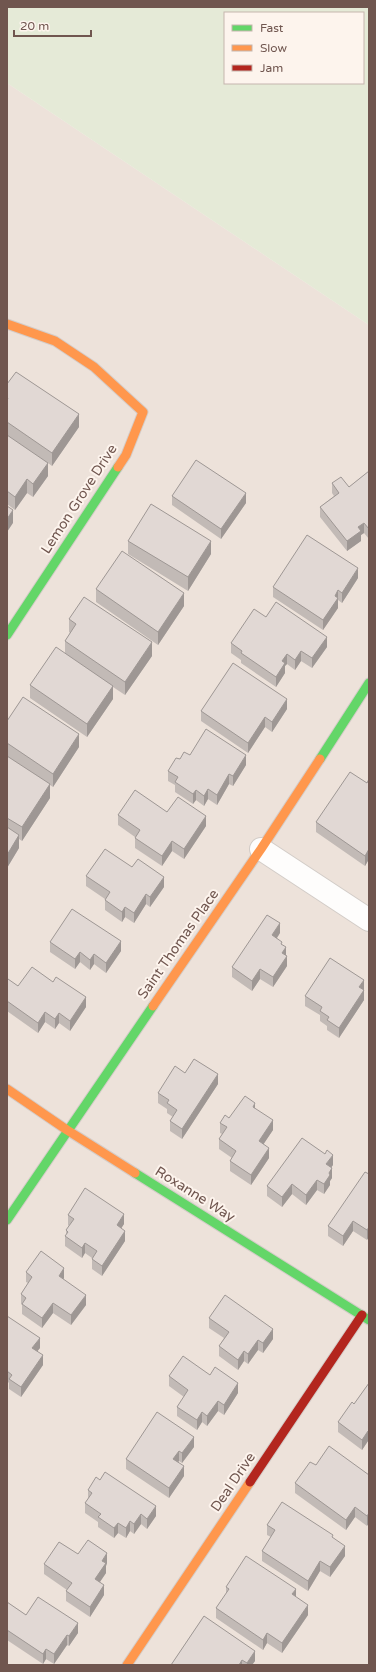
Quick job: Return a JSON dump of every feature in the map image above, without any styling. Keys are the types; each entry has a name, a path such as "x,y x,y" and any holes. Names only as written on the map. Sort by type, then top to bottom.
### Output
{"street":[{"name":"Lemon Grove Drive","path":"7,324 55,340 94,367 143,412 126,455 7,635"},
{"name":"Saint Thomas Place","path":"7,1220 67,1130 261,849 369,683"},
{"path":"261,849 369,920"},
{"name":"Roxanne Way","path":"7,1089 67,1130 365,1318"},
{"name":"Deal Drive","path":"127,1665 365,1318"}],"shaded area":[{"path":"7,83 369,325 369,1665 7,1665"}],"green space":[{"path":"7,7 369,7 369,325 7,83"}],"building":[{"path":"16,372 79,414 52,453 7,422 7,384"},
{"path":"7,435 48,463 33,484 27,479 15,497 7,491"},
{"path":"196,460 246,493 221,529 172,496"},
{"path":"369,471 369,529 364,523 358,527 361,531 347,541 320,507 339,493 332,483 341,477 349,487"},
{"path":"151,504 211,541 188,577 128,541"},
{"path":"7,506 13,510 7,519"},
{"path":"307,535 358,568 342,593 338,590 335,596 338,598 323,620 273,587"},
{"path":"122,551 184,593 158,632 96,589"},
{"path":"84,597 152,642 125,682 65,641 76,624 69,619"},
{"path":"276,602 327,637 312,658 301,651 295,660 287,654 282,661 285,663 276,677 241,653 242,651 231,643 254,609 266,617"},
{"path":"56,647 113,686 87,724 30,685"},
{"path":"233,663 287,699 272,722 265,717 248,743 201,711"},
{"path":"23,697 79,734 53,774 7,743 7,721"},
{"path":"206,729 246,755 233,776 229,774 217,795 208,789 204,796 196,790 193,794 175,782 178,777 168,771 176,758 180,759 184,752 190,755"},
{"path":"7,756 50,784 22,827 7,818"},
{"path":"350,772 367,783 369,779 369,849 365,856 316,822"},
{"path":"135,790 167,812 178,797 206,816 184,849 172,841 162,856 135,838 140,830 118,815"},
{"path":"7,827 19,835 7,855"},
{"path":"105,849 132,867 138,859 164,877 150,897 146,894 134,913 125,907 122,912 105,900 110,892 86,876"},
{"path":"72,909 121,941 106,963 94,954 90,960 80,952 75,959 50,942"},
{"path":"267,915 280,923 272,935 286,947 282,953 287,956 273,977 260,969 252,981 232,967"},
{"path":"330,958 364,980 359,987 364,990 339,1028 327,1020 329,1017 320,1011 322,1007 305,996"},
{"path":"32,967 53,982 56,977 86,997 70,1021 59,1013 55,1019 45,1012 38,1023 7,1001 7,979 18,986"},
{"path":"194,1059 218,1074 182,1129 170,1121 177,1110 167,1103 169,1100 158,1093 175,1066 185,1073"},
{"path":"245,1096 255,1103 253,1107 273,1120 259,1141 269,1148 251,1175 230,1161 236,1151 219,1139 227,1127 220,1123 225,1115 229,1118"},
{"path":"302,1138 325,1154 327,1150 333,1155 326,1164 332,1168 329,1173 330,1175 324,1184 317,1180 306,1195 292,1184 282,1197 267,1186"},
{"path":"365,1172 369,1174 369,1227 367,1230 353,1221 343,1236 328,1226"},
{"path":"85,1188 124,1214 117,1225 125,1231 102,1266 92,1259 97,1251 85,1243 82,1248 65,1236 68,1232 66,1230 74,1219 68,1215"},
{"path":"41,1251 64,1268 59,1276 86,1295 71,1315 53,1303 42,1318 22,1304 26,1298 21,1294 32,1277 26,1272"},
{"path":"225,1295 273,1329 263,1343 258,1340 248,1354 244,1351 238,1360 219,1346 229,1332 209,1318"},
{"path":"7,1316 40,1338 32,1348 43,1355 21,1387 9,1379 12,1375 7,1371"},
{"path":"183,1356 210,1375 215,1367 238,1383 224,1405 218,1401 207,1416 202,1412 197,1420 177,1407 188,1390 169,1376"},
{"path":"369,1383 369,1431 362,1440 338,1422 352,1402 354,1404"},
{"path":"157,1412 194,1437 182,1453 179,1451 173,1459 184,1466 169,1488 126,1459"},
{"path":"329,1446 369,1475 369,1513 367,1516 355,1507 346,1520 295,1483 310,1462 316,1465"},
{"path":"105,1472 156,1506 147,1519 141,1514 134,1524 130,1521 126,1528 118,1523 114,1528 98,1517 101,1514 85,1503 92,1493 88,1490 96,1477 100,1480"},
{"path":"282,1502 333,1535 332,1537 345,1546 330,1567 320,1561 308,1581 262,1551 275,1530 267,1525"},
{"path":"88,1540 107,1553 102,1561 106,1563 95,1579 104,1585 90,1607 66,1591 72,1583 44,1564 59,1542 78,1554"},
{"path":"246,1556 296,1589 292,1594 308,1605 282,1643 267,1633 263,1640 216,1608 229,1589 226,1587"},
{"path":"38,1597 78,1623 69,1636 67,1635 54,1654 46,1649 43,1654 7,1630 7,1602 26,1615"},
{"path":"204,1616 255,1651 247,1663 242,1660 239,1665 171,1665"}],"traffic: fast":[{"path":"7,635 118,467"},
{"path":"320,759 369,683"},
{"path":"7,1220 153,1006"},
{"path":"135,1173 369,1320"}],"traffic: slow":[{"path":"7,324 55,341 94,367 143,412 126,455 118,467"},
{"path":"153,1006 261,849 320,759"},
{"path":"7,1089 67,1130 135,1173"},
{"path":"127,1665 250,1482"}],"traffic: jam":[{"path":"250,1482 362,1315"}]}
